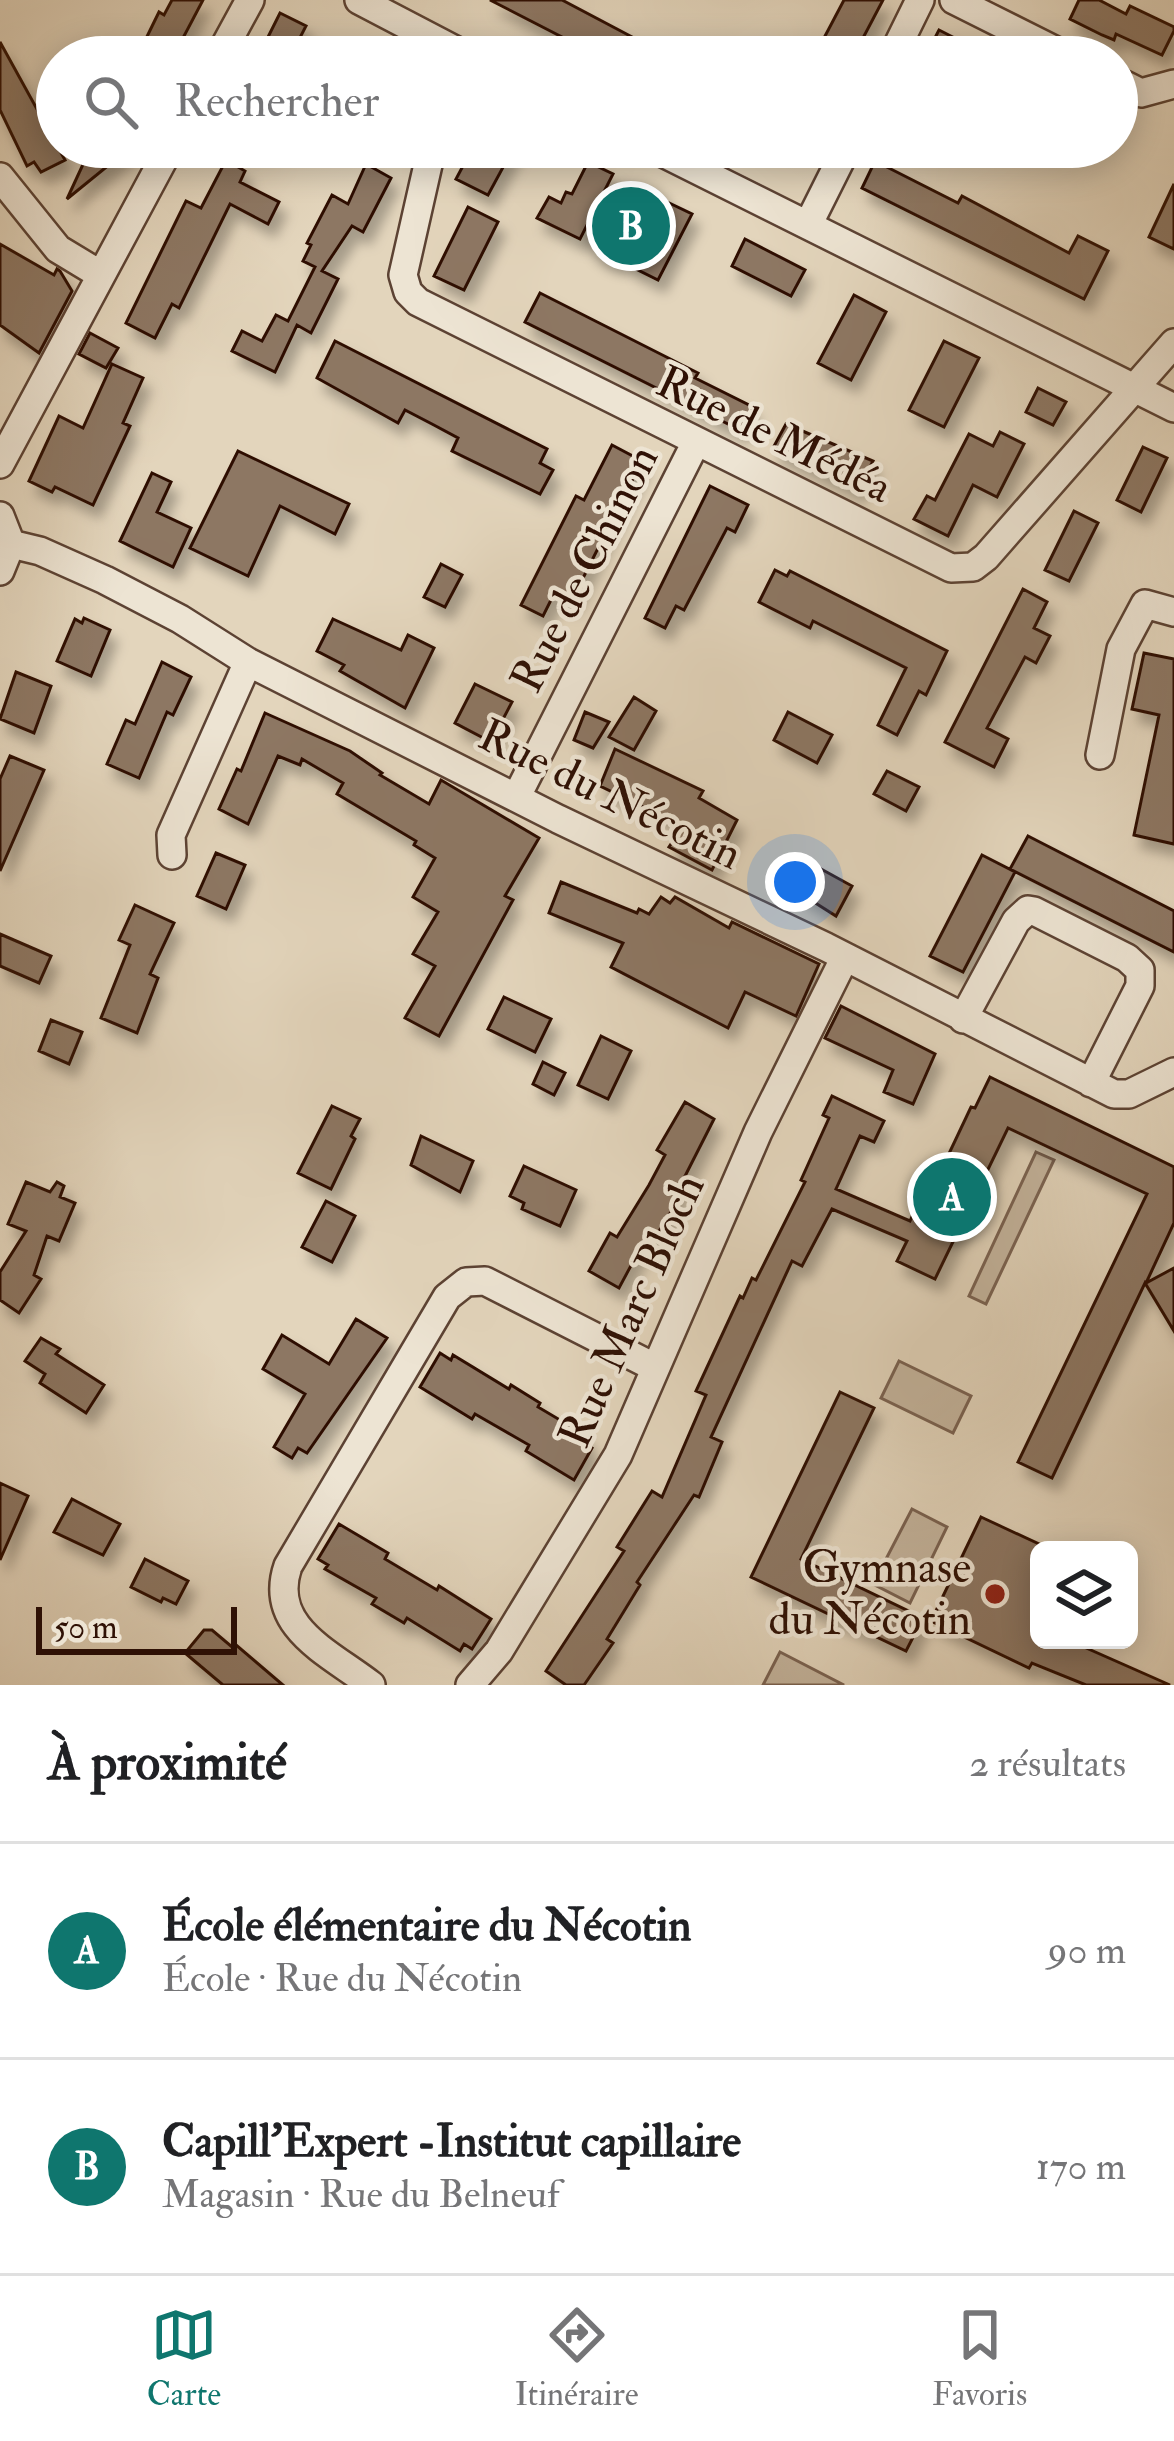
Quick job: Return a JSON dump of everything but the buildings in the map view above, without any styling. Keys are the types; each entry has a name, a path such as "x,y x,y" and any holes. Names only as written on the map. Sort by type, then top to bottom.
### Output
{"street":[{"path":"230,36 250,0"},
{"path":"359,0 425,36"},
{"path":"902,36 920,0"},
{"path":"954,0 1026,36"},
{"path":"1138,92 1174,83"},
{"path":"0,464 159,168"},
{"name":"Rue de Médéa","path":"428,168 403,274 408,292 418,302 695,443 962,570 986,557 1174,343"},
{"path":"693,168 1174,408"},
{"path":"808,225 836,168"},
{"path":"0,177 58,249 101,275"},
{"name":"Rue de Chinon","path":"517,796 695,443"},
{"name":"Rue du Nécotin","path":"0,516 6,558 40,551 105,580 248,662 1091,1083 1121,1096 1174,1072"},
{"path":"1100,754 1121,650 1145,604 1174,612"},
{"path":"172,855 171,835 248,662"},
{"path":"963,1019 1016,921 1028,910 1034,911 1127,958 1140,970 1140,986 1091,1083"},
{"name":"Rue Marc Bloch","path":"470,1685 499,1651 618,1455 758,1132 844,957"},
{"path":"371,1685 292,1624 281,1585 447,1297 466,1282 485,1282 654,1367"}],"shaded area":[{"path":"1036,1152 1054,1160 986,1304 969,1296"},
{"path":"899,1361 971,1396 953,1433 881,1398"},
{"path":"912,1509 947,1527 910,1603 873,1584"},
{"path":"780,1652 844,1685 763,1685"}],"place":[{"name":"Capill'Expert -Institut capillaire","path":"631,226"},
{"name":"École élémentaire du Nécotin","path":"952,1197"},
{"name":"Gymnase du Nécotin","path":"995,1594"}]}
